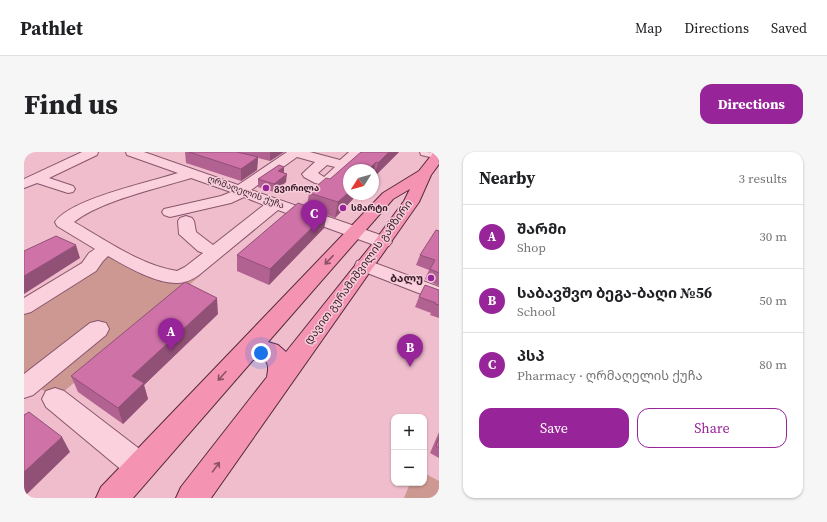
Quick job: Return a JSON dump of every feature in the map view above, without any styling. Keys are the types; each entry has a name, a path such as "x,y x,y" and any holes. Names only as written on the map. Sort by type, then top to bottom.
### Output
{"main road":[{"path":"431,176 439,155"},
{"name":"დავით გურამიშვილის გამზირი","path":"112,498 239,357 388,196 431,176"},
{"name":"დავით გურამიშვილის გამზირი","path":"192,498 431,176"},
{"path":"239,357 245,352 254,349 272,353 278,358 280,366 278,382"}],"street":[{"path":"30,181 92,152"},
{"name":"ღრმაღელის ქუჩა","path":"132,152 383,242"},
{"path":"170,212 226,200 243,191 295,152 343,164"},
{"path":"324,160 309,174 322,181 328,180 340,170 343,164 356,152"},
{"path":"426,152 439,155"},
{"path":"164,163 178,156"},
{"path":"258,164 272,168"},
{"path":"101,252 63,222 68,217 103,202 193,173"},
{"path":"30,181 68,189"},
{"path":"64,242 101,252 164,275 180,277 192,271 276,203"},
{"path":"186,221 188,234 204,247 215,252"},
{"path":"24,307 90,268 101,252"},
{"path":"364,265 439,294"},
{"path":"24,388 98,329"},
{"path":"55,399 140,467"}],"shaded area":[{"path":"106,246 173,273 192,271 201,275 55,399 24,376 24,299"},
{"path":"427,475 439,481 439,498 404,498 409,486 427,486"}],"building":[{"path":"189,152 237,152 258,157 241,169"},
{"path":"361,152 389,152 378,163 347,164"},
{"path":"279,165 284,167 278,171 287,174 274,184 258,179"},
{"path":"343,168 343,197 338,202 309,193 326,178 330,179"},
{"path":"298,203 327,213 270,269 237,255"},
{"path":"436,230 439,231 439,273 430,269 435,260 420,255"},
{"path":"56,236 76,245 24,276 24,251"},
{"path":"185,282 217,298 132,376 144,383 118,408 71,376"},
{"path":"425,285 439,290 439,305 419,297"},
{"path":"29,412 62,437 24,472 24,415"},
{"path":"439,437 439,448 436,446"}],"place":[{"name":"გვირილა","path":"266,188"},
{"name":"სმარტი","path":"343,208"},
{"name":"პსპ","path":"314,233"},
{"name":"ბალუ","path":"431,278"},
{"name":"შარმი","path":"171,351"},
{"name":"საბავშვო ბეგა-ბაღი №56","path":"410,367"}]}
